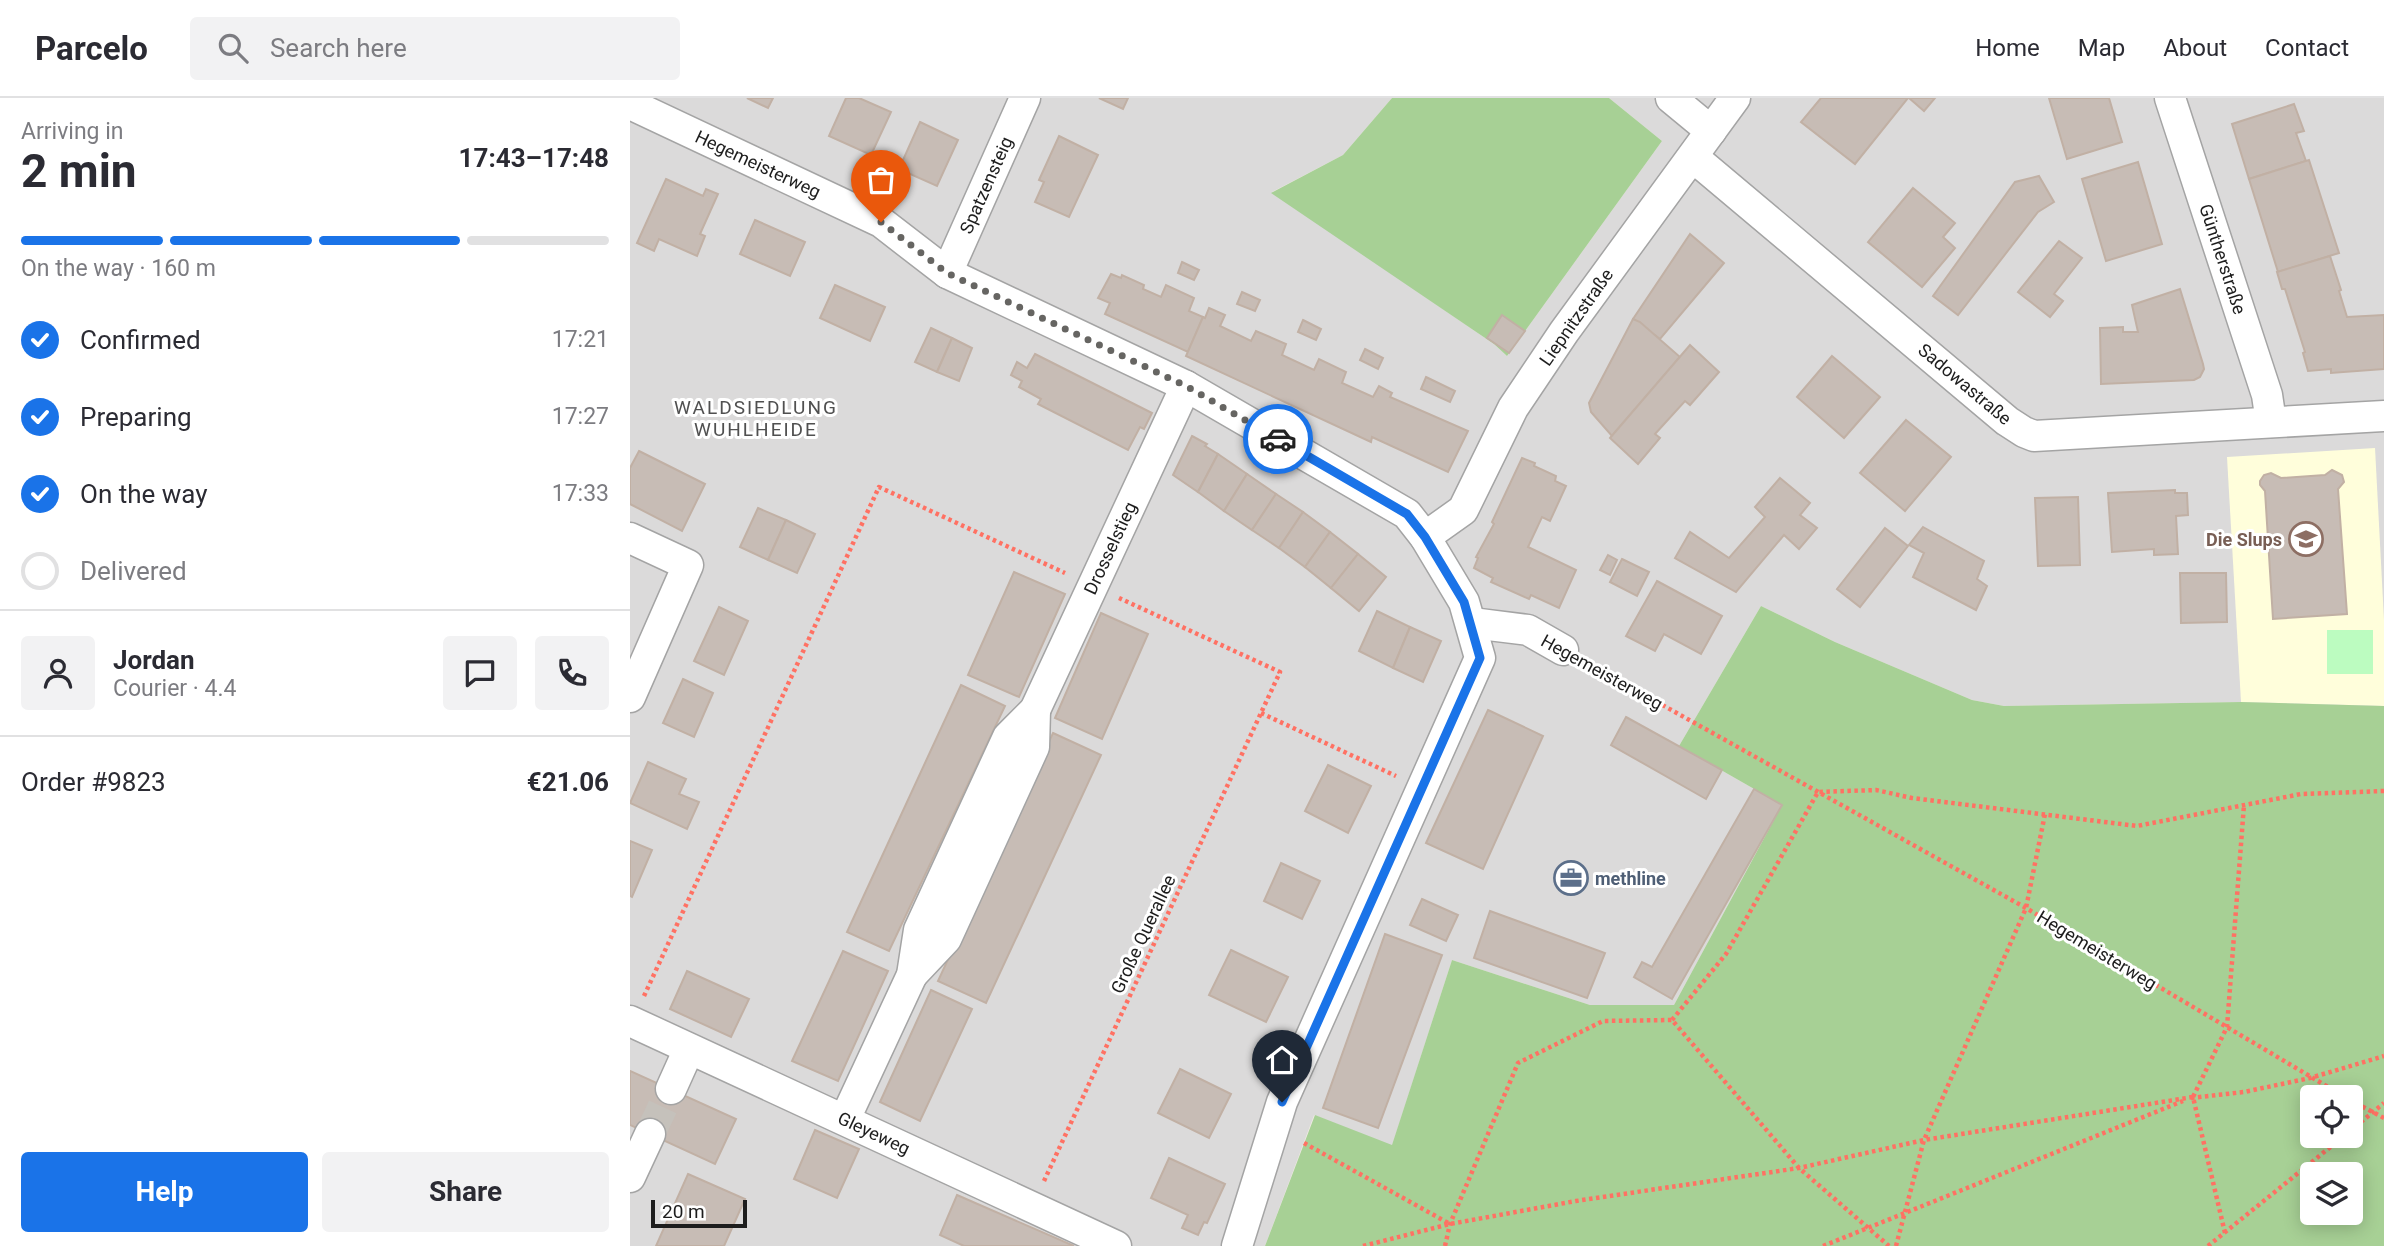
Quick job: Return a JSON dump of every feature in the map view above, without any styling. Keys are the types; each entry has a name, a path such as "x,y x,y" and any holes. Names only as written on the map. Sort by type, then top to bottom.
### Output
{"street":[{"name":"Spatzensteig","path":"947,273 1025,98"},
{"path":"1671,98 1711,131"},
{"name":"Liepnitzstraße","path":"1425,537 1463,510 1521,397 1564,332 1735,98"},
{"name":"Güntherstraße","path":"2170,98 2267,395 2271,422"},
{"name":"Hegemeisterweg","path":"638,103 881,222 947,273 1186,386 1407,514 1425,537 1464,602 1472,623 1528,630 1563,650"},
{"name":"Sadowastraße","path":"1693,157 1997,412 2034,436 2384,416"},
{"name":"Drosselstieg","path":"845,1119 912,975 919,930 1008,737 1035,710 1186,386"},
{"path":"630,538 688,565 630,696"},
{"path":"1237,1246 1282,1102 1480,658 1472,623"},
{"name":"Gleyeweg","path":"631,1021 1116,1246"},
{"path":"671,1089 689,1049"},
{"path":"630,1177 650,1134"}],"path":[{"path":"631,1021 879,488 1071,576"},
{"name":"Große Querallee","path":"1032,1207 1280,672 1113,595"},
{"name":"Hegemeisterweg","path":"1563,650 2026,908 2323,1085"},
{"path":"1261,713 1406,780"},
{"path":"1445,1246 1450,1224 1518,1063 1603,1021 1672,1020 1726,954 1818,792 1875,790 1912,798 2137,825 2301,794 2384,791"},
{"path":"2225,1233 2193,1097 2227,1027 2244,804"},
{"path":"1896,1246 1924,1140 2026,908 2045,814"},
{"path":"1672,1020 1799,1168 1889,1246"},
{"path":"1363,1246 1450,1224 1576,1201 1799,1168 1924,1140 2193,1097 2244,1093 2310,1078 2384,1056"},
{"path":"1823,1246 2193,1097"},
{"path":"2363,1120 2384,1103"},
{"path":"2363,1107 2384,1118"},
{"path":"1304,1143 1450,1224"},
{"path":"2208,1246 2329,1148"}],"shaded area":[{"name":"WALDSIEDLUNG WUHLHEIDE","path":"630,98 1392,98 1343,155 1272,192 1494,344 1507,356 1662,141 1609,98 2384,98 2384,706 2241,702 2004,706 1972,700 1835,642 1761,606 1679,746 1782,805 1674,1005 1590,1005 1452,960 1392,1146 1314,1115 1265,1246 630,1246"},
{"name":"Die Slups","path":"2375,448 2384,620 2384,706 2241,702 2227,457"}],"green space":[{"path":"1392,98 1609,98 1662,141 1507,356 1494,344 1271,193 1343,155"},
{"path":"1761,606 1835,642 1972,700 2004,706 2241,702 2384,706 2384,1246 1265,1246 1315,1115 1392,1145 1452,960 1590,1005 1674,1005 1782,805 1679,746"},
{"path":"2327,630 2373,630 2373,674 2327,674"}],"building":[{"path":"747,98 773,98 768,108"},
{"path":"846,98 859,98 891,112 871,155 829,136"},
{"path":"1099,98 1128,98 1123,109"},
{"path":"1821,98 1908,98 1855,164 1801,122"},
{"path":"1909,98 1935,98 1924,111"},
{"path":"2049,98 2109,98 2122,142 2067,159"},
{"path":"2294,104 2304,131 2296,133 2306,161 2249,179 2232,124"},
{"path":"920,122 958,140 937,186 899,169"},
{"path":"1059,136 1098,155 1069,217 1035,202 1044,182 1039,180"},
{"path":"2309,160 2339,253 2278,272 2249,179"},
{"path":"2138,162 2162,244 2106,261 2082,179"},
{"path":"2039,176 2054,202 2038,212 1958,315 1933,296 2015,182"},
{"path":"666,179 703,196 706,189 718,194 700,234 705,236 697,256 659,239 654,251 637,243"},
{"path":"1913,188 1955,223 1943,237 1955,248 1922,287 1868,242"},
{"path":"755,220 805,242 790,276 740,254"},
{"path":"1690,234 1724,263 1660,339 1633,319"},
{"path":"2059,241 2082,258 2054,294 2063,301 2050,317 2018,292"},
{"path":"2330,256 2347,317 2384,315 2384,369 2331,373 2331,369 2308,371 2303,353 2305,352 2277,272"},
{"path":"1182,262 1199,270 1194,280 1178,273"},
{"path":"1111,274 1121,278 1122,275 1144,285 1143,289 1161,297 1166,285 1194,298 1189,311 1203,317 1188,352 1105,314 1110,303 1098,298"},
{"path":"835,285 885,307 870,341 820,318"},
{"path":"2180,289 2203,364 2200,377 2194,380 2101,384 2100,328 2123,327 2123,332 2138,332 2132,305"},
{"path":"1242,292 1260,300 1255,311 1237,304"},
{"path":"1209,308 1225,315 1220,326 1251,341 1256,331 1286,344 1282,355 1314,370 1319,359 1346,372 1342,383 1373,397 1379,386 1392,393 1390,397 1468,431 1448,472 1372,437 1371,442 1186,356"},
{"path":"1502,315 1525,331 1509,353 1487,338"},
{"path":"1633,319 1680,357 1612,436 1591,412 1589,403"},
{"path":"1303,320 1321,329 1316,340 1298,332"},
{"path":"931,328 952,338 937,372 915,362"},
{"path":"952,338 972,348 959,381 937,372"},
{"path":"1690,345 1719,372 1690,405 1685,401 1655,434 1660,438 1638,464 1610,438"},
{"path":"1365,349 1383,358 1378,369 1360,360"},
{"path":"1035,354 1152,413 1144,429 1140,427 1128,450 1038,404 1041,399 1019,387 1022,381 1011,375 1017,362 1027,368"},
{"path":"1832,356 1880,397 1844,438 1797,397"},
{"path":"1426,377 1455,391 1450,402 1421,389"},
{"path":"1906,420 1951,457 1905,511 1860,473"},
{"path":"1192,436 1218,454 1198,492 1173,475"},
{"path":"639,451 705,484 682,531 630,504 630,468"},
{"path":"1218,454 1247,474 1224,511 1198,492"},
{"path":"1522,458 1556,476 1555,481 1566,486 1550,521 1542,517 1528,547 1576,570 1559,608 1531,595 1529,599 1491,582 1493,578 1474,568 1478,558 1476,557 1494,524 1492,522"},
{"path":"2332,470 2342,475 2344,482 2338,489 2347,614 2273,619 2265,491 2260,481 2264,475 2271,473 2281,478 2325,475"},
{"path":"1247,474 1276,494 1252,530 1224,511"},
{"path":"1780,478 1810,503 1800,515 1817,528 1799,549 1784,535 1736,592 1675,558 1690,532 1729,558 1765,517 1755,507"},
{"path":"2175,490 2175,493 2187,493 2188,515 2176,516 2178,554 2154,555 2154,549 2112,552 2108,493"},
{"path":"1276,494 1303,512 1279,548 1252,530"},
{"path":"2078,497 2080,565 2038,566 2035,498"},
{"path":"758,508 786,520 768,560 740,547"},
{"path":"1303,512 1330,532 1305,567 1279,548"},
{"path":"786,520 815,534 797,573 768,560"},
{"path":"1923,527 1984,561 1977,579 1987,586 1976,610 1913,577 1924,553 1909,545"},
{"path":"1885,528 1908,546 1860,607 1837,589"},
{"path":"1330,532 1358,554 1331,588 1305,567"},
{"path":"1358,554 1386,577 1359,611 1331,588"},
{"path":"1608,555 1617,560 1610,575 1600,570"},
{"path":"1622,559 1649,572 1637,596 1610,582"},
{"path":"1014,572 1065,594 1019,697 968,675"},
{"path":"2180,573 2226,573 2227,622 2181,623"},
{"path":"1657,581 1722,616 1701,654 1664,634 1655,651 1626,636"},
{"path":"719,607 748,621 724,675 694,661"},
{"path":"1377,611 1410,627 1393,668 1359,651"},
{"path":"1101,613 1148,634 1102,739 1055,718"},
{"path":"1410,627 1441,641 1423,682 1393,668"},
{"path":"683,679 713,693 694,737 663,723"},
{"path":"961,685 1005,706 889,951 847,932"},
{"path":"1488,710 1543,736 1483,869 1426,843"},
{"path":"1626,717 1722,770 1706,799 1611,745"},
{"path":"1053,733 1101,755 986,1003 938,981"},
{"path":"648,762 686,779 679,794 699,802 687,829 630,803"},
{"path":"1328,765 1371,786 1348,833 1305,811"},
{"path":"1754,789 1782,805 1672,999 1634,977 1642,962 1652,967"},
{"path":"630,841 652,850 632,897 630,896"},
{"path":"1281,863 1320,881 1302,919 1264,901"},
{"path":"1422,899 1458,915 1446,941 1410,925"},
{"path":"1490,911 1605,953 1587,998 1474,958"},
{"path":"1385,934 1442,955 1378,1128 1323,1108"},
{"path":"1231,950 1288,977 1266,1022 1209,995"},
{"path":"843,951 888,971 838,1081 792,1061"},
{"path":"687,971 749,999 731,1037 670,1009"},
{"path":"931,990 972,1009 920,1121 880,1102"},
{"path":"1180,1069 1231,1094 1209,1138 1158,1113"},
{"path":"630,1071 736,1119 715,1164 630,1125"},
{"path":"815,1130 859,1149 837,1198 794,1179"},
{"path":"1169,1158 1225,1184 1207,1223 1204,1222 1198,1235 1182,1228 1188,1215 1151,1198"},
{"path":"688,1174 745,1199 724,1246 656,1246"},
{"path":"957,1195 1074,1246 964,1246 940,1235"}],"tunnel":[{"path":"650,1134 671,1089"}],"way so far":[{"path":"881,222 947,273 1186,386 1278,439"}],"place":[{"name":"Die Slups","path":"2306,539"},
{"name":"methline","path":"1571,878"}],"district":[{"name":"WALDSIEDLUNG WUHLHEIDE","path":"756,418"}],"route":[{"path":"1278,439 1407,514 1425,537 1464,602 1480,658 1282,1102"}]}
